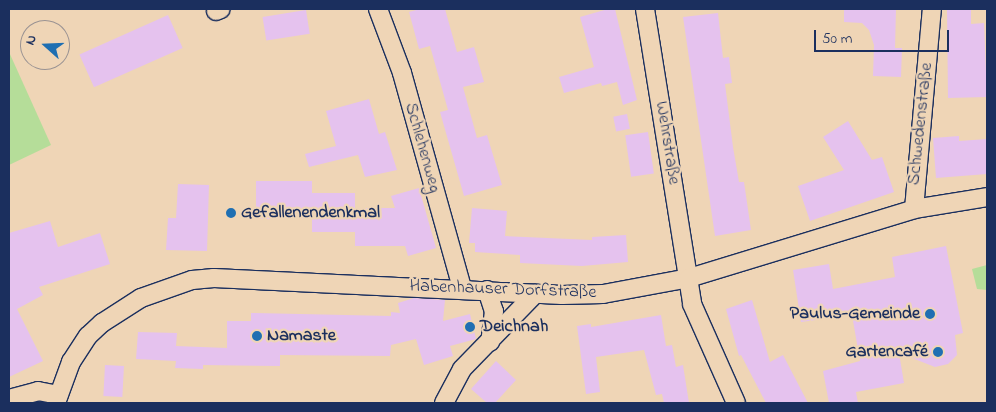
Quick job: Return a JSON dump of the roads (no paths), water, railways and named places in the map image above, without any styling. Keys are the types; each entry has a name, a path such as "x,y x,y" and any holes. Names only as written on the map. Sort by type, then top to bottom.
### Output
{"street":[{"name":"Schlehenweg","path":"378,9 402,73 462,288"},
{"name":"Wehrstraße","path":"645,9 692,304 736,403"},
{"name":"Schwedenstraße","path":"914,209 932,9"},
{"name":"Habenhauser Dorfstraße","path":"57,399 71,362 88,336 120,309 175,284 214,278 462,288 535,294 603,294 689,278 914,209 987,197"},
{"path":"487,290 494,311 490,342"},
{"path":"444,403 462,369 535,294"},
{"path":"9,399 38,391 57,399"}],"place":[{"name":"Gefallenendenkmal","path":"231,213"},
{"name":"Paulus-Gemeinde","path":"930,314"},
{"name":"Deichnah","path":"470,327"},
{"name":"Namaste","path":"257,336"},
{"name":"Gartencafé","path":"938,352"}]}
